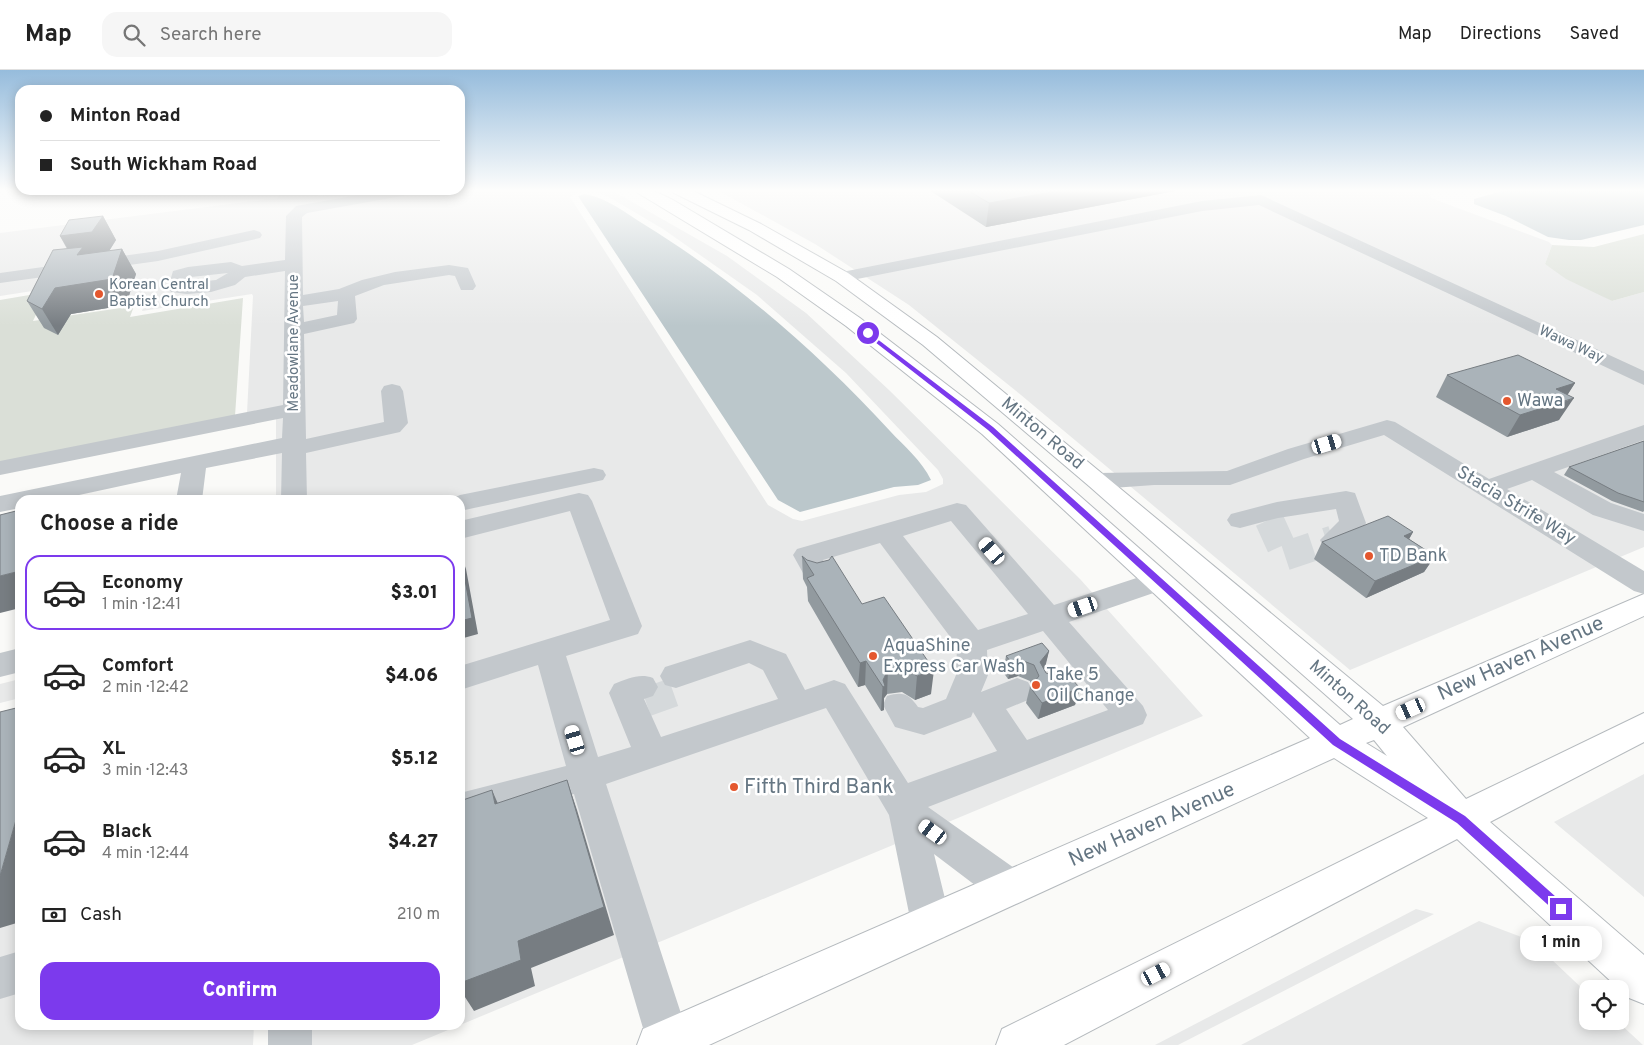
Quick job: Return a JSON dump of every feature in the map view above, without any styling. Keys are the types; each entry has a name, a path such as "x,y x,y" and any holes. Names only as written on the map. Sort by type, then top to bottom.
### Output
{"main road":[{"name":"Minton Road","path":"721,236 784,273 853,322 990,428 1336,742 1461,820"},
{"name":"Minton Road","path":"770,236 842,277 930,342 1098,481 1380,723 1461,820"},
{"name":"New Haven Avenue","path":"664,1043 1644,604"},
{"path":"1018,1045 1644,726"},
{"path":"1461,820 1644,983"}],"street":[{"path":"0,278 121,262 196,249 257,236"},
{"name":"Meadowlane Avenue","path":"275,236 294,264 294,495"},
{"name":"Wawa Way","path":"842,277 1052,236"},
{"name":"Wawa Way","path":"1336,236 1644,379"},
{"path":"239,272 294,264"},
{"path":"294,302 344,294 374,281 449,270 462,272 467,286"},
{"path":"294,330 347,319 347,296 344,294"},
{"path":"43,495 195,463 392,427 397,423 392,391"},
{"path":"0,468 294,409"},
{"name":"Stacia Strife Way","path":"1098,481 1154,478 1230,478 1296,454 1387,427 1644,584"},
{"path":"1487,488 1644,432"},
{"path":"190,495 195,463"},
{"path":"1533,471 1602,509 1644,523"},
{"path":"465,502 594,475"},
{"path":"0,504 15,501"},
{"path":"465,529 578,501 628,626 465,676"},
{"path":"1240,520 1277,510 1349,508 1314,531"},
{"path":"818,575 807,555 957,511 1050,618 1076,671 1131,715 1020,757 903,807"},
{"path":"886,532 972,644 972,675 959,708 924,722 908,718 900,705"},
{"path":"972,644 1158,581"},
{"path":"549,650 664,1043"},
{"path":"678,683 750,651 776,662 797,705"},
{"path":"0,665 15,661"},
{"path":"1017,691 984,704 1020,757"},
{"path":"465,808 586,776 834,693 903,807 931,923"},
{"path":"640,699 651,754"},
{"path":"903,807 1010,888"},
{"path":"290,1030 290,1045"}],"shaded area":[{"path":"0,236 595,236 768,505 793,519 802,521 899,495 926,492 943,484 943,479 938,470 846,373 757,295 672,236 691,236 727,256 806,313 889,390 1080,579 1203,716 465,1023 465,495 276,495 276,419 247,413 252,294 142,311 145,303 139,301 46,315 52,288 0,296"},
{"path":"604,236 661,236 711,270 774,319 834,373 918,460 931,480 918,485 894,487 800,512 778,500"},
{"path":"800,236 1532,236 1552,245 1545,264 1612,301 1644,292 1644,547 1350,670 1021,395 909,305"},
{"path":"1545,236 1600,236 1581,240"},
{"path":"1644,236 1644,292 1612,301 1566,279 1545,264 1552,245 1594,247"},
{"path":"47,292 33,321 134,306 130,317 243,298 235,416 0,463 0,300"},
{"path":"15,680 15,699 0,703 0,684"},
{"path":"15,711 15,1030 254,1030 253,1045 0,1045 0,715"},
{"path":"1644,774 1644,897 1554,822"},
{"path":"1416,909 1434,914 1178,1045 1155,1045"},
{"path":"1479,921 1532,941 1579,985 1579,1030 1627,1030 1643,1045 1241,1045"},
{"path":"277,1030 448,1030 412,1045 277,1045"}],"building":[{"path":"83,247 77,255 122,249 112,279 55,288 42,309 27,301 53,250"},
{"path":"1518,355 1575,383 1556,389 1574,398 1520,415 1447,375"},
{"path":"1644,441 1644,502 1618,493 1569,467"},
{"path":"15,511 15,572 0,576 0,515"},
{"path":"1388,516 1413,532 1404,536 1435,556 1375,581 1322,542"},
{"path":"802,556 807,560 817,563 829,560 832,556 862,604 884,597 934,670 917,676 904,668 888,670 883,680 885,686 883,687 866,661 860,663 807,578 814,575"},
{"path":"465,580 472,618 465,620"},
{"path":"1042,643 1049,651 1040,662 1046,673 1058,676 1067,674 1080,688 1042,703 1030,687 1039,676 1034,665 1021,660 1012,663 1006,656"},
{"path":"15,708 15,824 0,876 0,712"},
{"path":"567,780 604,907 518,941 521,960 465,981 465,799 492,790 495,804"}],"tunnel":[{"path":"1262,539 1295,524"},
{"path":"1285,556 1333,540"},
{"path":"646,702 680,690"}],"place":[{"name":"Korean Central Baptist Church","path":"99,294"},
{"name":"Wawa","path":"1507,401"},
{"name":"TD Bank","path":"1369,556"},
{"name":"AquaShine Express Car Wash","path":"873,656"},
{"name":"Take 5 Oil Change","path":"1036,685"},
{"name":"Fifth Third Bank","path":"734,787"}],"route":[{"path":"868,333 990,428 1336,742 1461,820 1561,909"}]}
